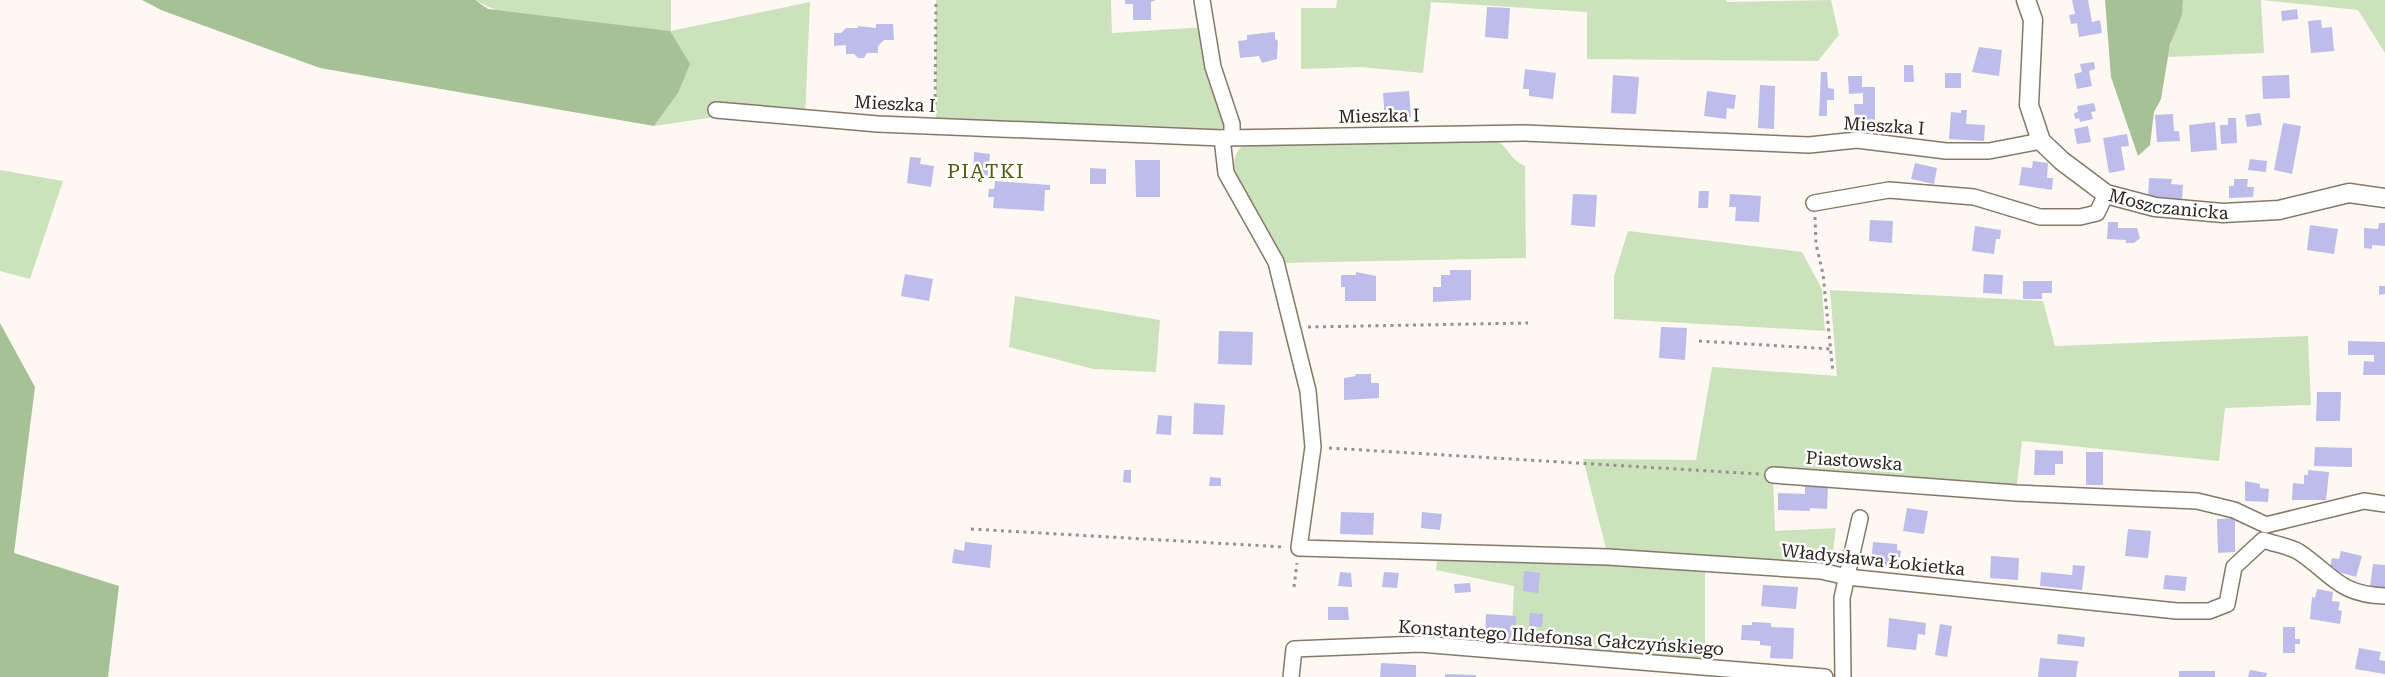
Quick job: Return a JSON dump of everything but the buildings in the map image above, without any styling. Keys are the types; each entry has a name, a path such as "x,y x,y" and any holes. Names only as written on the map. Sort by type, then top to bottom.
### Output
{"street":[{"path":"1202,0 1213,67 1232,124 1227,137 1226,173 1276,262 1294,327 1308,391 1313,447 1299,548"},
{"name":"Moszczanicka","path":"2026,0 2033,20 2029,105 2042,141 2062,161 2106,194 2155,207 2223,213 2279,210 2349,193 2385,198"},
{"name":"Mieszka I","path":"716,110 936,126 1227,137 1524,133 1809,145 1857,140 1946,151 1989,151 2042,141"},
{"path":"1815,203 1889,190 1974,197 2040,218 2097,213 2106,194"},
{"name":"Piastowska","path":"1773,475 2016,493 2197,501 2234,510 2265,532"},
{"path":"2265,532 2364,501 2385,504"},
{"path":"1843,677 1842,598 1860,518"},
{"path":"2265,532 2297,550 2339,585 2373,596 2385,596"},
{"name":"Władysława Łokietka","path":"1299,548 1608,556 1821,572 1847,577 2177,611 2209,611 2227,603 2234,567 2265,532"},
{"name":"Konstantego Ildefonsa Gałczyńskiego","path":"1291,677 1294,649 1420,644 1825,677"}],"path":[{"path":"936,0 936,126"},
{"path":"1815,203 1816,244 1822,274 1833,372"},
{"path":"1294,327 1528,323"},
{"path":"1699,341 1831,349"},
{"path":"1313,447 1773,475"},
{"path":"971,529 1299,548 1294,587"}],"green space":[{"path":"142,0 475,0 488,9 670,31 690,64 678,93 654,126 320,68 161,10"},
{"path":"474,0 671,0 671,31 810,2 805,118 708,118 654,126 678,93"},
{"path":"936,0 1111,0 1112,33 1206,27 1232,124 1222,138 936,126"},
{"path":"1337,0 1726,0 1726,2 1831,0 1839,35 1818,61 1587,59 1587,12 1431,2 1423,73 1360,67 1301,69 1301,8 1336,8"},
{"path":"2105,0 2183,0 2182,15 2170,45 2161,99 2154,112 2150,145 2138,156 2111,77"},
{"path":"2183,0 2261,0 2264,53 2168,57 2181,15"},
{"path":"2261,0 2385,0 2385,53 2358,10"},
{"path":"1495,140 1525,166 1526,258 1282,263 1245,201 1237,182 1234,166 1237,152 1248,143"},
{"path":"0,170 63,181 30,279 0,271"},
{"path":"1628,231 1802,252 1822,289 1825,331 1614,319 1614,276"},
{"path":"1830,290 2043,301 2055,346 2308,336 2311,405 2225,408 2219,461 2022,441 2016,493 1773,475 1775,531 1836,528 1830,573 1705,563 1705,667 1511,651 1514,586 1436,570 1438,552 1608,556 1583,459 1696,460 1712,367 1837,376"},
{"path":"1015,296 1160,320 1156,372 1093,369 1009,347"},
{"path":"0,323 35,387 14,553 119,586 108,677 0,677"}],"district":[{"name":"PIĄTKI","path":"986,171"}]}
